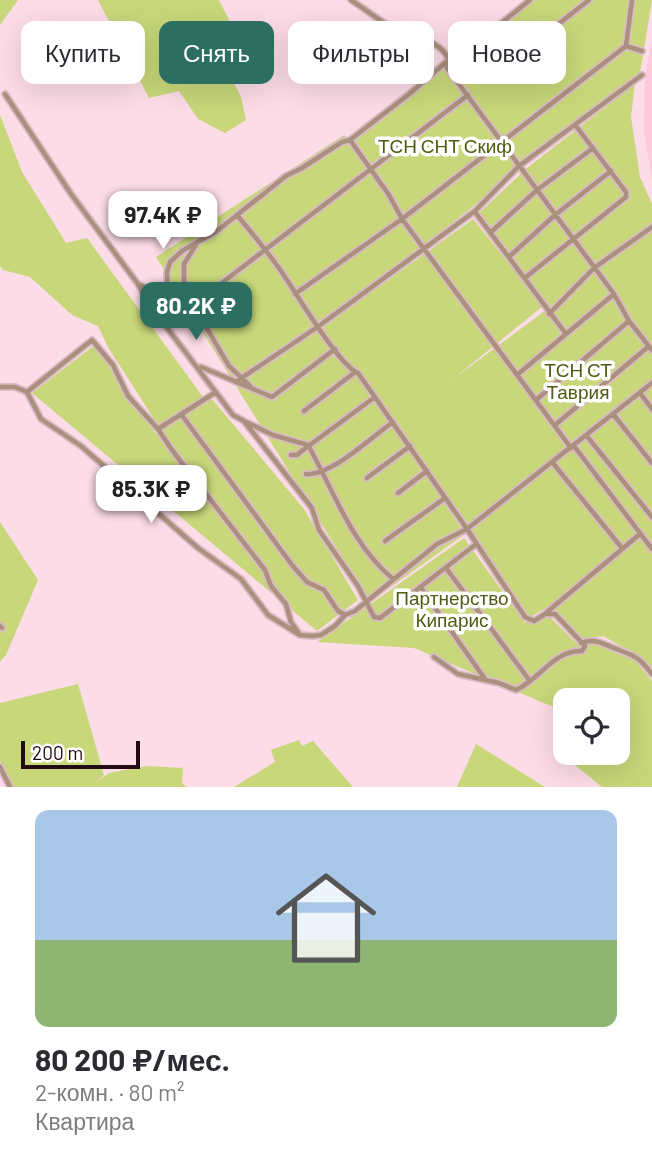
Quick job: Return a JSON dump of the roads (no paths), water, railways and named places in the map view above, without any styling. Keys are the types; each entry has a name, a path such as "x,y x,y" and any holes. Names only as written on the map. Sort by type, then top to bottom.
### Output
{"street":[{"path":"169,329 167,272 170,262 237,215 286,176 342,142 350,140 449,60 439,46 393,28 351,0"},
{"path":"445,63 464,53 530,0"},
{"path":"562,21 589,0"},
{"path":"295,294 402,219 626,46 632,0"},
{"path":"626,46 642,51"},
{"path":"445,63 651,348 555,425"},
{"path":"239,380 319,326 475,211 519,166 642,75"},
{"path":"5,94 71,194 233,415 273,435 308,445 323,471 341,514 372,557 393,579"},
{"path":"138,284 167,300 196,306 213,298 219,285 265,248 468,95"},
{"path":"526,277 625,197 626,192 576,126"},
{"path":"350,140 389,195 402,219 517,375 652,549"},
{"path":"491,232 537,190 593,148"},
{"path":"510,256 555,215 611,171"},
{"path":"475,211 566,334"},
{"path":"237,215 265,248 335,349 358,373 526,619 534,621 545,614 551,606 640,534"},
{"path":"549,314 594,268 652,227"},
{"path":"198,242 188,256 183,272 184,281 239,380"},
{"path":"517,375 614,294"},
{"path":"536,400 629,321"},
{"path":"27,391 92,340 113,365 128,396 158,429 265,570 271,586 286,604 291,622 300,635"},
{"path":"198,366 274,396 335,349"},
{"path":"304,411 355,372"},
{"path":"0,387 15,387 27,391 41,419 81,446 198,548 241,579 268,615 300,635 321,635 437,544 467,529 652,383"},
{"path":"158,429 216,392"},
{"path":"640,393 652,409"},
{"path":"291,454 296,455 375,397"},
{"path":"181,414 292,565 307,582 324,590 338,611 345,615"},
{"path":"612,414 652,463"},
{"path":"244,421 312,508 319,530 358,586 374,617 379,618 475,545"},
{"path":"306,474 313,475 330,469 393,422"},
{"path":"586,435 652,517"},
{"path":"367,478 410,446"},
{"path":"552,462 621,548"},
{"path":"398,493 427,471"},
{"path":"385,541 445,498"},
{"path":"446,568 530,681"},
{"path":"421,587 485,679"},
{"path":"434,657 458,674 485,679 516,690 563,654 583,650 585,645 555,614 545,614"},
{"path":"581,643 595,640 632,653 652,674"},
{"path":"0,767 10,787"}],"park label":[{"name":"ТСН СНТ Скиф","path":"445,146"},
{"name":"ТСН СТ Таврия","path":"578,381"},
{"name":"Партнерство Кипарис","path":"452,609"}]}
